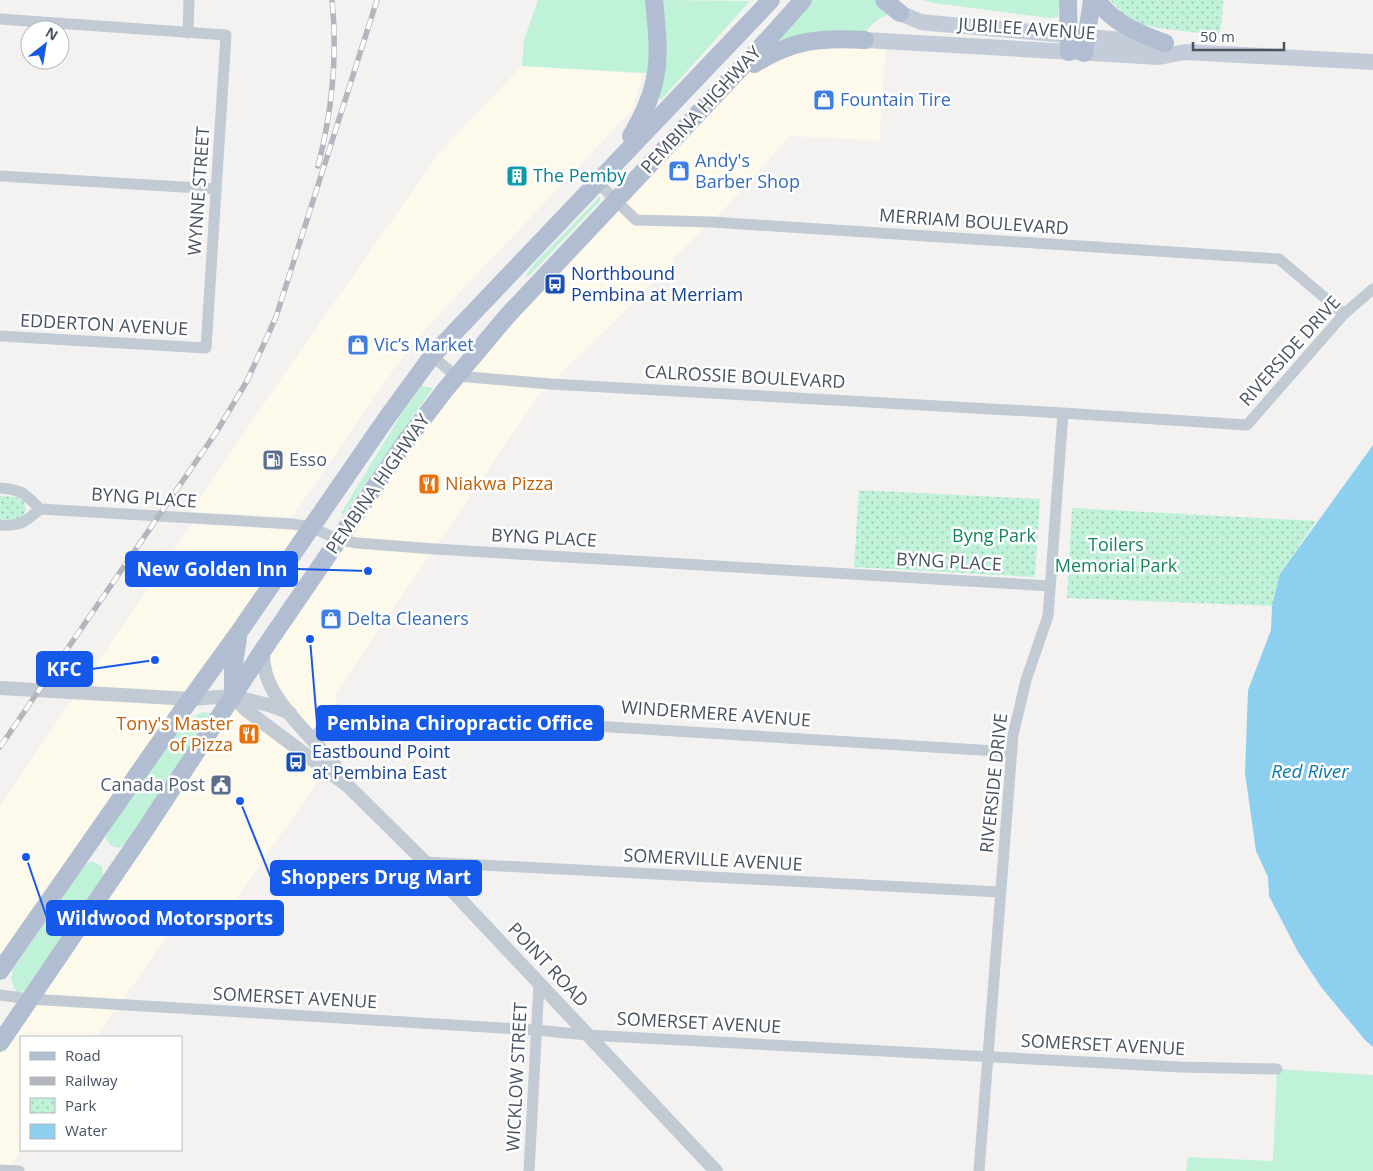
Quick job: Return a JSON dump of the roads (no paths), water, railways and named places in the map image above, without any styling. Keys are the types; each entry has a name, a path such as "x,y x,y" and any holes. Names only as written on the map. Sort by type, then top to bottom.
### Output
{"main road":[{"path":"616,162 641,119 656,84 658,55 654,0"},
{"name":"PEMBINA HIGHWAY","path":"0,971 239,632 386,418 432,356 771,0"},
{"name":"PEMBINA HIGHWAY","path":"0,1043 147,827 263,650 406,441 456,376 508,315 734,76 803,0"},
{"path":"884,0 900,12"},
{"path":"1068,0 1077,44"},
{"path":"1077,44 1092,0"},
{"path":"1097,0 1123,26 1165,43"},
{"name":"JUBILEE AVENUE","path":"900,12 921,22 1159,57 1185,52 1373,62"},
{"path":"734,76 772,53 788,46 820,40 865,40"},
{"name":"JUBILEE AVENUE","path":"865,40 909,44 1165,43 1185,52"},
{"path":"233,696 233,670 239,632"}],"street":[{"path":"0,19 188,33 189,0"},
{"name":"WYNNE STREET","path":"188,33 226,35 206,348"},
{"path":"0,176 216,189"},
{"name":"MERRIAM BOULEVARD","path":"597,182 636,220 712,222 1279,259 1344,314"},
{"name":"RIVERSIDE DRIVE","path":"979,1171 1013,735 1026,680 1048,616 1063,413 1247,425 1344,314 1373,289"},
{"name":"EDDERTON AVENUE","path":"0,336 206,348"},
{"path":"432,356 456,376"},
{"name":"CALROSSIE BOULEVARD","path":"456,376 561,384 1063,413"},
{"path":"0,488 17,489 28,497 40,510 25,523 16,525 0,524"},
{"name":"BYNG PLACE","path":"40,510 292,524 311,527 339,540 435,550 1050,586"},
{"name":"POINT ROAD","path":"263,650 264,666 274,694 335,765 349,787"},
{"path":"0,688 191,699 233,696 272,706 290,713"},
{"name":"POINT ROAD","path":"233,696 246,710 349,787 425,862 716,1171"},
{"name":"WINDERMERE AVENUE","path":"312,739 336,710 1012,752"},
{"path":"288,741 301,743 312,739"},
{"name":"SOMERVILLE AVENUE","path":"425,862 1000,892"},
{"name":"WICKLOW STREET","path":"529,1171 539,984"},
{"name":"SOMERSET AVENUE","path":"0,995 30,999 536,1030 587,1035 1180,1068 1277,1069"},
{"path":"0,1170 19,1171"}],"water":[{"name":"Red River","path":"1373,445 1373,1047 1321,987 1298,952 1269,896 1268,877 1256,851 1245,773 1248,690 1271,630 1272,606 1280,574"}],"railway":[{"path":"318,166 327,125 334,63 332,0"},
{"path":"0,747 217,431 247,381 276,317 377,0"}],"place":[{"name":"Fountain Tire","path":"824,100"},
{"name":"Andy's Barber Shop","path":"679,171"},
{"name":"The Pemby","path":"517,176"},
{"name":"Northbound Pembina at Merriam","path":"555,284"},
{"name":"Vic’s Market","path":"358,345"},
{"name":"Esso","path":"273,460"},
{"name":"Niakwa Pizza","path":"429,484"},
{"name":"New Golden Inn","path":"368,571"},
{"name":"Delta Cleaners","path":"331,619"},
{"name":"Pembina Chiropractic Office","path":"310,639"},
{"name":"KFC","path":"155,660"},
{"name":"Tony's Master of Pizza","path":"249,734"},
{"name":"Eastbound Point at Pembina East","path":"296,762"},
{"name":"Canada Post","path":"221,785"},
{"name":"Shoppers Drug Mart","path":"240,801"},
{"name":"Wildwood Motorsports","path":"26,857"}],"park label":[{"name":"Byng Park","path":"994,536"},
{"name":"Toilers Memorial Park","path":"1116,555"}]}
